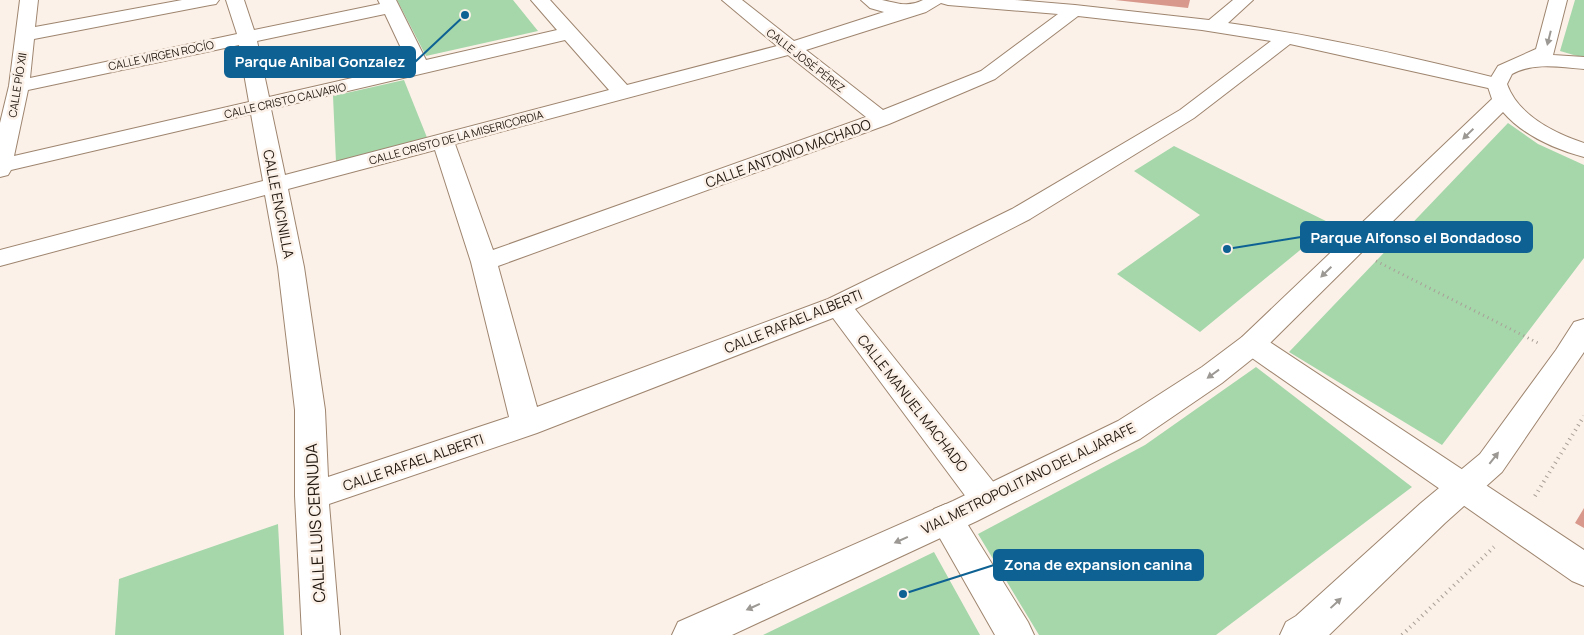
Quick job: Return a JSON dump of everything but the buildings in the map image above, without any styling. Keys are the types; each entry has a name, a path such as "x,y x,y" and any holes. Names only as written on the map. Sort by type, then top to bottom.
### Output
{"street":[{"name":"CALLE PÍO XII","path":"0,167 19,86 29,0"},
{"path":"24,35 210,0"},
{"name":"CALLE ENCINILLA","path":"235,0 246,37 258,106 276,184 291,267 310,410"},
{"path":"540,0 622,93"},
{"name":"CALLE JOSÉ PÉREZ","path":"731,0 881,119"},
{"path":"870,0 890,8 909,10"},
{"name":"CALLE CRISTO DE LA MISERICORDIA","path":"0,258 792,48 923,7 934,0"},
{"path":"948,0 1075,10 1214,26 1287,38 1500,92 1519,116 1549,135 1584,150"},
{"path":"1214,26 1244,0"},
{"name":"VIAL METROPOLITANO DEL ALJARAFE","path":"691,635 946,520 1129,430 1212,374 1252,344 1351,248 1500,92 1504,71 1545,52 1558,0"},
{"path":"389,3 420,68"},
{"name":"CALLE VIRGEN ROCÍO","path":"19,86 246,37 389,3"},
{"name":"CALLE ANTONIO MACHADO","path":"484,262 881,119 988,75 1075,10"},
{"name":"CALLE CRISTO CALVARIO","path":"0,167 570,32"},
{"name":"CALLE RAFAEL ALBERTI","path":"312,496 526,424 838,306 1021,214 1187,114 1287,38"},
{"name":"VIAL METROPOLITANO DEL ALJARAFE","path":"1524,63 1557,60 1584,63"},
{"path":"443,140 484,262 526,424"},
{"name":"CALLE MANUEL MACHADO","path":"838,306 987,499"},
{"path":"1299,635 1309,629 1461,488 1491,463 1566,358 1584,329"},
{"path":"1252,344 1584,570"},
{"name":"CALLE LUIS CERNUDA","path":"310,410 312,496 320,635"},
{"path":"946,520 1015,635"}],"path":[{"path":"1351,248 1566,358"}],"green space":[{"path":"397,0 513,0 538,31 426,56"},
{"path":"1575,0 1584,0 1584,58 1560,51"},
{"path":"404,80 428,140 336,162 333,96"},
{"path":"1508,123 1538,144 1584,165 1584,258 1442,445 1289,352"},
{"path":"1174,146 1332,224 1200,332 1117,274 1200,215 1134,171"},
{"path":"1256,367 1412,487 1216,635 1039,635 978,534 1145,445"},
{"path":"278,524 284,635 115,635 119,579"},
{"path":"934,552 980,635 763,635"}],"place":[{"name":"Parque Anibal Gonzalez","path":"465,15"},
{"name":"Parque Alfonso el Bondadoso","path":"1227,249"},
{"name":"Zona de expansion canina","path":"903,594"}]}
